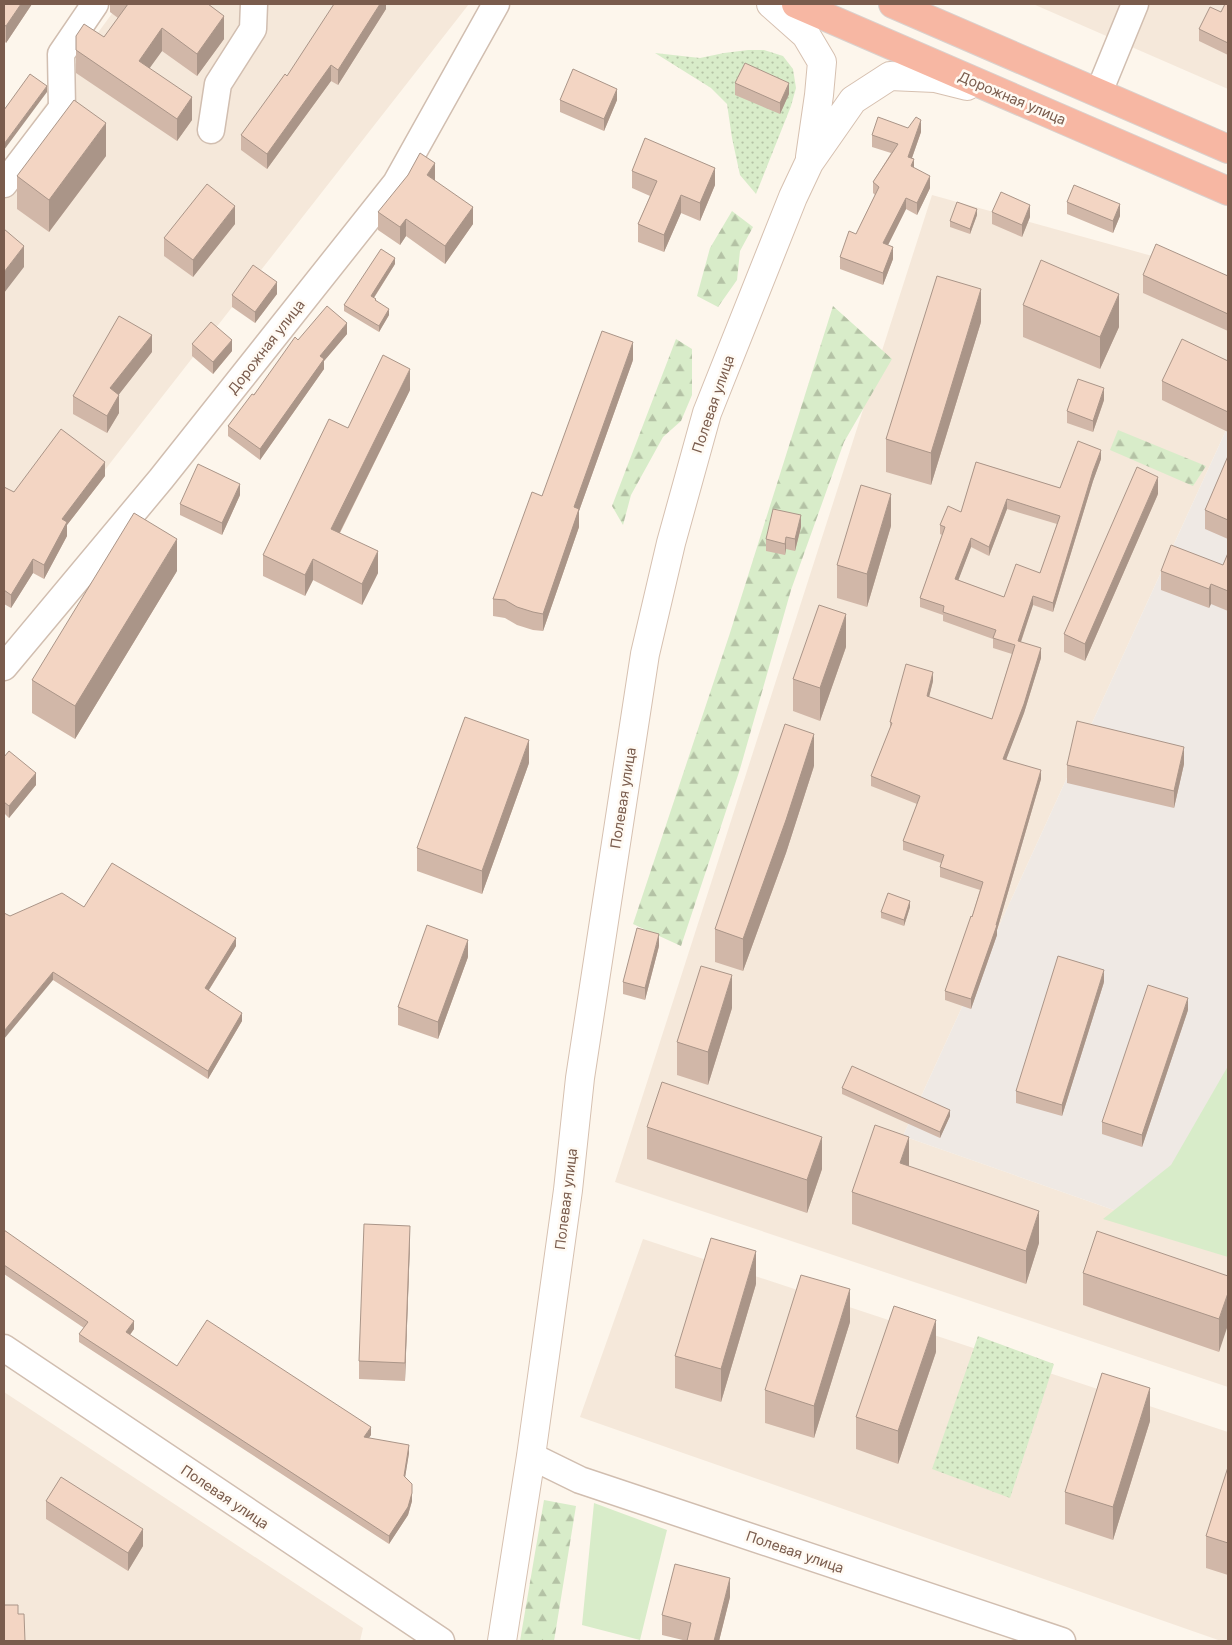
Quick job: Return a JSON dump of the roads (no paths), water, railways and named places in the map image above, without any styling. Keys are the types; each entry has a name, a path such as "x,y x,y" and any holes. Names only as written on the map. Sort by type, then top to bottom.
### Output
{"highway":[{"name":"Дорожная улица","path":"796,4 1228,191"},
{"path":"893,4 1228,149"}],"main road":[{"path":"771,4 806,35 822,62 809,164"},
{"path":"809,164 853,100 890,76 935,78 1008,96"},
{"name":"Полевая улица","path":"502,1641 531,1456 568,1190 580,1078 645,654 671,543 707,413 793,197 809,164"}],"street":[{"path":"4,184 62,108 61,54 95,4"},
{"path":"211,130 218,84 252,28 254,4"},
{"name":"Дорожная улица","path":"4,667 161,479 396,183 496,4"},
{"path":"1099,92 1135,4"},
{"name":"Полевая улица","path":"6,1353 441,1641"},
{"name":"Полевая улица","path":"531,1456 580,1480 1062,1641"}]}
